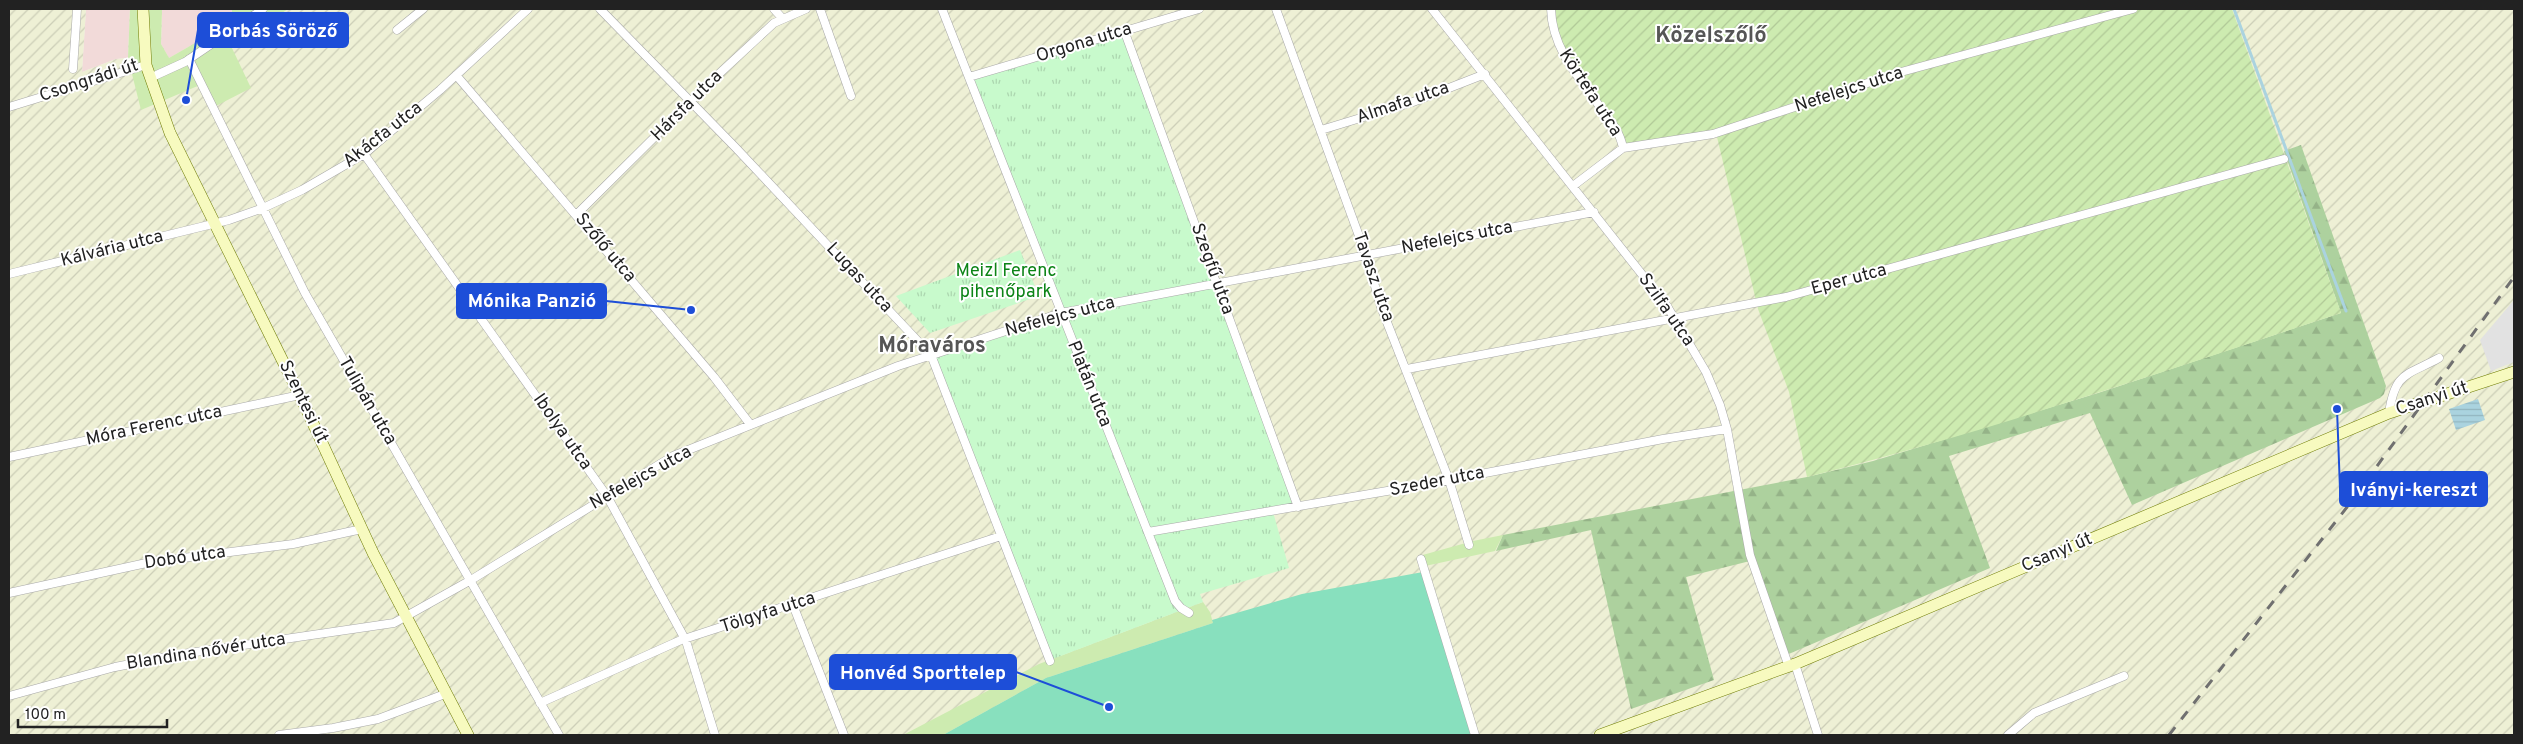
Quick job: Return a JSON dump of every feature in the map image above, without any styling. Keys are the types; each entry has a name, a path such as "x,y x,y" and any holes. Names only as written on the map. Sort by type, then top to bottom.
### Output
{"street":[{"name":"Csongrádi út","path":"73,69 77,9"},
{"name":"Csongrádi út","path":"9,107 146,65 143,9"},
{"path":"150,78 189,59 263,9"},
{"path":"397,30 423,9"},
{"name":"Akácfa utca","path":"215,223 263,208 302,190 364,154 456,75 528,9"},
{"name":"Lugas utca","path":"600,9 931,355 1050,661"},
{"path":"774,9 782,18"},
{"name":"Hársfa utca","path":"577,214 716,77 782,18 806,9"},
{"path":"820,9 851,96"},
{"name":"Platán utca","path":"942,9 1175,601 1189,613"},
{"name":"Orgona utca","path":"969,77 1199,9"},
{"name":"Tavasz utca","path":"1276,9 1366,255 1381,307 1407,369 1449,480 1469,544"},
{"name":"Szilfa utca","path":"1432,9 1677,319 1706,372 1720,405 1727,429 1750,555 1818,735"},
{"name":"Körtefa utca","path":"1550,9 1555,35 1566,60 1619,132 1623,148"},
{"name":"Nefelejcs utca","path":"1573,186 1623,148 1713,134 1893,74 2133,9"},
{"name":"Szegfű utca","path":"1124,30 1298,507"},
{"name":"Tulipán utca","path":"189,59 305,293 559,735"},
{"name":"Szentesi út","path":"146,65 170,133 300,395 362,530 445,694 468,735"},
{"name":"Almafa utca","path":"1321,130 1413,102 1485,74"},
{"name":"Szőlő utca","path":"456,75 577,214 714,377 750,424"},
{"name":"Ibolya utca","path":"364,154 607,496 684,639 715,735"},
{"name":"Eper utca","path":"1407,369 1677,319 1804,292 2284,159"},
{"name":"Nefelejcs utca","path":"406,618 673,456 750,424 931,355 1061,313 1594,212"},
{"name":"Kálvária utca","path":"9,274 215,223"},
{"path":"2389,413 2394,390 2402,377 2439,358"},
{"name":"Csanyi út","path":"1600,735 1792,666 2389,413 2514,372"},
{"name":"Móra Ferenc utca","path":"9,458 300,395"},
{"name":"Szeder utca","path":"1148,532 1298,507 1662,439 1727,429"},
{"name":"Dobó utca","path":"9,593 151,562 292,544 362,530"},
{"name":"Tölgyfa utca","path":"540,703 684,639 793,606 1001,536"},
{"path":"1421,559 1475,735"},
{"path":"793,606 844,735"},
{"name":"Blandina nővér utca","path":"9,696 115,667 182,654 394,623 406,618"},
{"path":"2008,735 2034,713 2124,676"},
{"path":"279,735 333,728 378,719 445,694"}],"shaded area":[{"path":"86,9 130,9 128,58 116,59 82,72"},
{"path":"162,9 232,9 232,22 168,59 161,45"},
{"path":"2514,300 2514,362 2491,371 2480,340"}],"green space":[{"path":"9,9 86,9 82,72 116,59 128,58 130,9 162,9 161,44 169,58 232,22 232,9 2514,9 2514,735 9,735"},
{"path":"130,9 162,9 161,44 169,58 232,22 232,9 288,9 231,46 251,88 212,108 200,85 141,110 128,58"},
{"path":"1547,9 2232,9 2341,313 2009,421 1807,477 1789,392 1758,309 1717,137 1629,150 1618,127 1573,66"},
{"path":"1124,30 1298,507 1273,512 1289,568 1200,594 1203,602 1050,660 931,355 1061,313 969,77"},
{"path":"2301,145 2386,386 2384,394 2380,398 2132,505 2090,413 1949,456 1990,568 1784,656 1750,561 1686,577 1714,680 1631,709 1591,530 1496,551 1503,535 1807,477 1873,461 2098,393 2341,313 2284,151"},
{"name":"Meizl Ferenc pihenőpark","path":"1020,250 1039,296 930,333 896,296"},
{"path":"1503,535 1495,551 1425,566 1419,556 1473,541"},
{"path":"1423,572 1475,735 943,735 1046,678 1213,623 1212,620 1302,594"},
{"path":"1203,602 1210,612 1213,623 1046,678 943,735 903,735 1039,664"}],"water":[{"path":"2478,399 2485,420 2456,430 2449,409"}],"waterway":[{"path":"2234,9 2346,311"}],"railway":[{"path":"2169,735 2351,502 2514,277"}],"place":[{"name":"Borbás Söröző","path":"186,100"},
{"name":"Mónika Panzió","path":"691,310"},
{"name":"Iványi-kereszt","path":"2337,409"},
{"name":"Honvéd Sporttelep","path":"1109,707"}],"district":[{"name":"Közelszőlő","path":"1711,36"},
{"name":"Móraváros","path":"932,346"}]}
